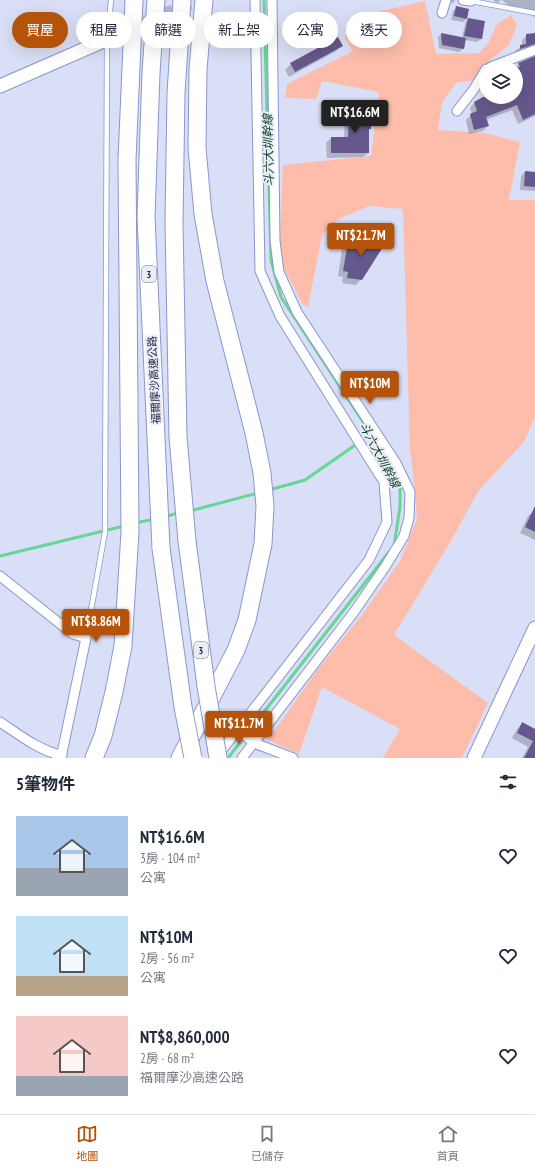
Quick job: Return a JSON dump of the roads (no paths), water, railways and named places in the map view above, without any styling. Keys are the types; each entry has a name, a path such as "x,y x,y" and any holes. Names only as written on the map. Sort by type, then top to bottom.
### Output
{"highway":[{"path":"94,758 103,736 123,646 130,525 126,159 134,0"},
{"name":"福爾摩沙高速公路","path":"156,0 151,73 146,217 161,548 183,707 193,758"},
{"name":"福爾摩沙高速公路","path":"182,0 176,93 174,222 178,437 187,542 217,758"},
{"path":"180,758 236,650 247,620 263,544 265,506 254,433 215,281 203,214 197,148 198,69 204,0"}],"street":[{"path":"217,758 369,560 387,522 384,482 280,316 260,271 255,0"},
{"path":"242,758 354,612 404,536 409,518 410,492 396,463 297,312 279,272 275,241 272,0"},
{"path":"442,13 446,0"},
{"path":"0,86 88,48"},
{"path":"509,60 535,50"},
{"path":"457,111 479,81"},
{"path":"0,576 73,634 86,638 61,757 36,746 0,722"},
{"path":"474,758 535,628"},
{"path":"238,730 254,743 293,758"}],"lane":[{"path":"110,12 111,0"},
{"path":"469,0 535,13"},
{"path":"86,638 105,532 107,48"}],"waterway":[{"name":"斗六大圳幹線","path":"264,0 271,260 281,297 371,434 400,486 400,507 394,546"},
{"path":"269,490 305,480 371,434"},
{"path":"190,511 258,493"},
{"path":"164,517 178,513"},
{"path":"135,523 155,519"},
{"path":"0,556 124,526"},
{"name":"斗六大圳幹線","path":"228,758 389,552"}],"tunnel":[{"path":"132,28 198,0"}]}
